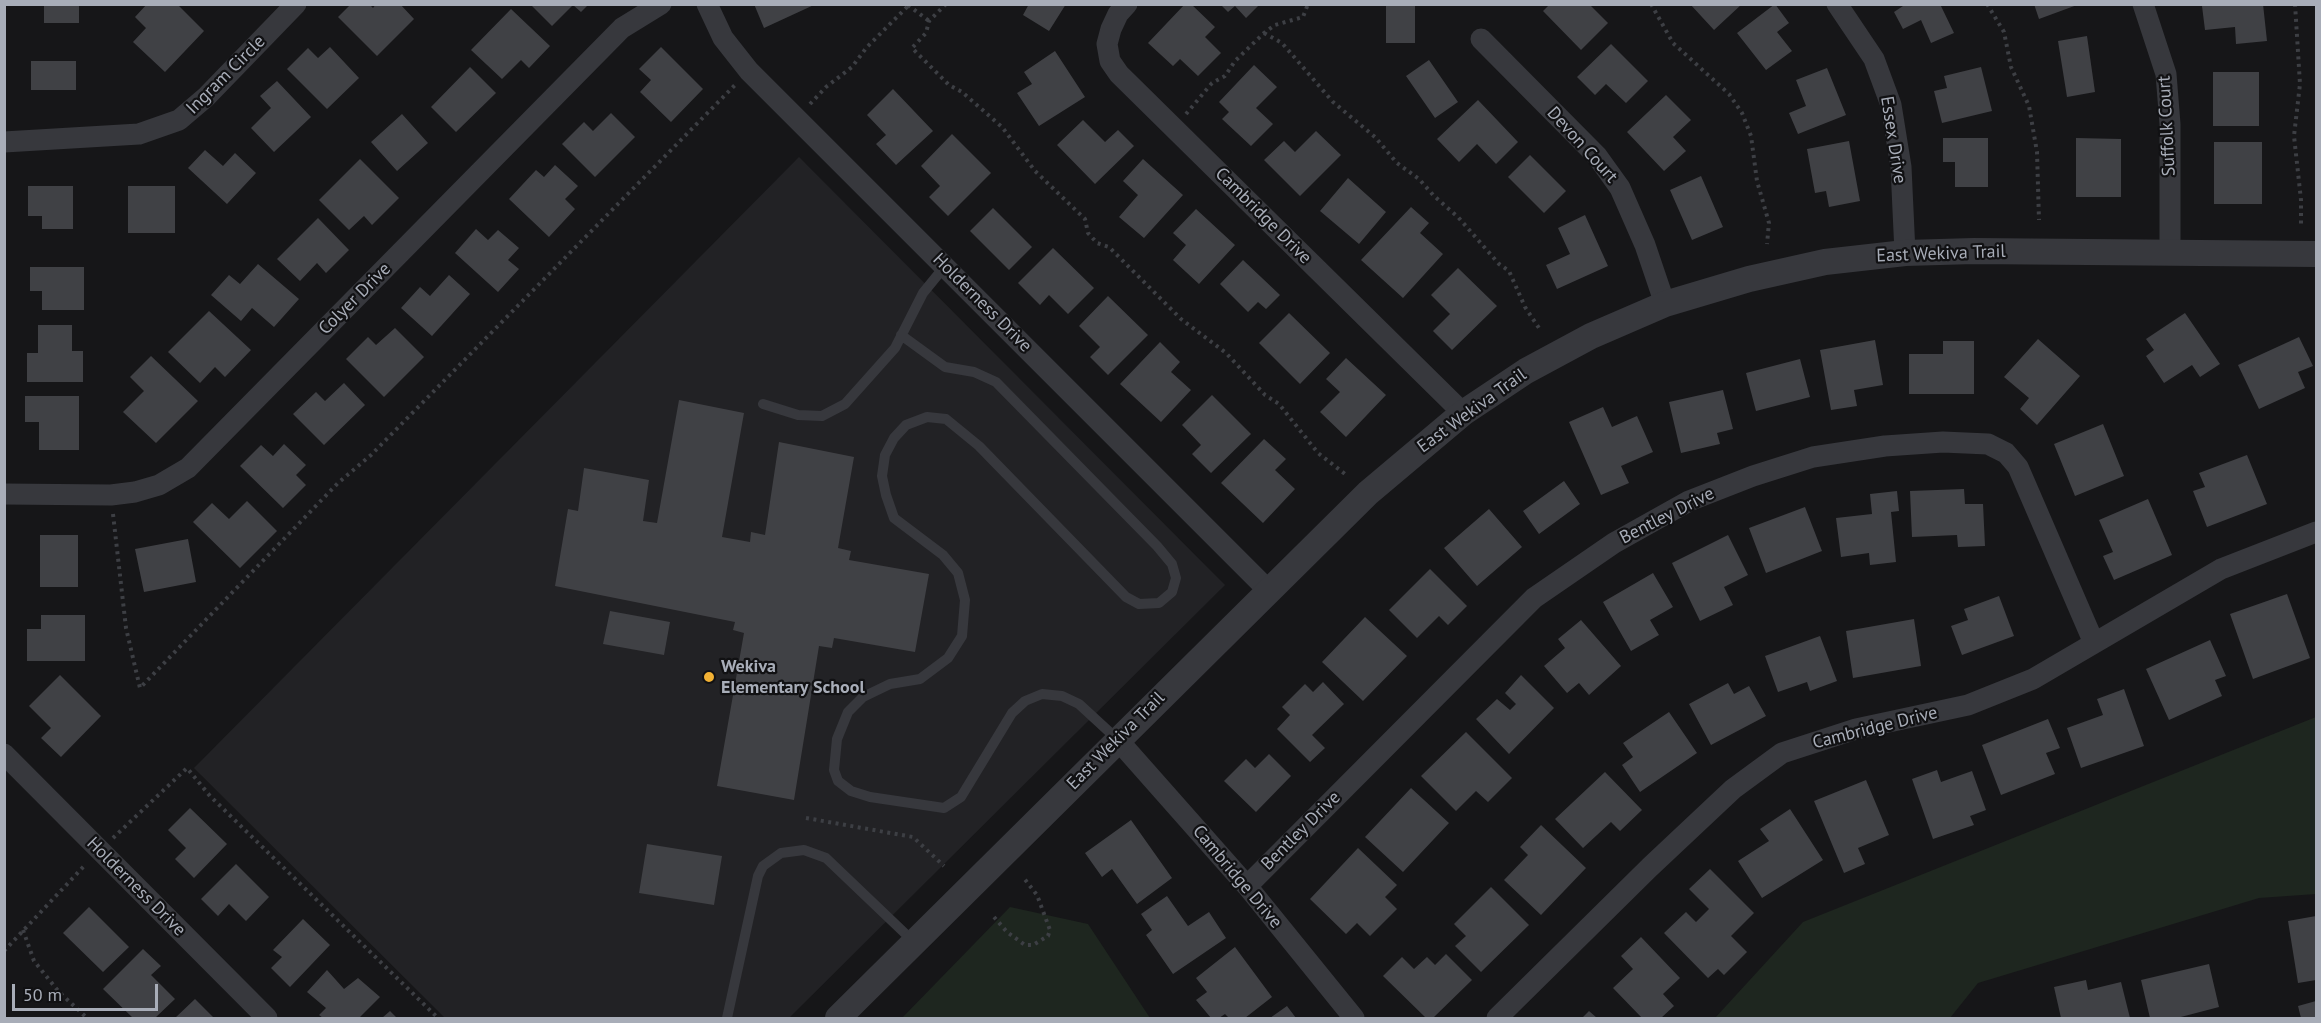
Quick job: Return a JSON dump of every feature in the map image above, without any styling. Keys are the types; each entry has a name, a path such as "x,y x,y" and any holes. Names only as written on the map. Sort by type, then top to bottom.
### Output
{"street":[{"name":"Ingram Circle","path":"4,142 139,134 179,120 206,97 296,4"},
{"name":"Colyer Drive","path":"4,494 111,495 135,492 159,485 188,468 622,28 661,4"},
{"name":"Holderness Drive","path":"707,4 723,38 749,71 1269,591"},
{"name":"Cambridge Drive","path":"1127,4 1110,29 1107,45 1110,61 1119,74 1463,413"},
{"name":"Essex Drive","path":"1837,4 1874,59 1891,105 1901,167 1905,253"},
{"name":"Suffolk Court","path":"2143,4 2166,74 2170,124 2170,252"},
{"name":"Devon Court","path":"1481,39 1597,156 1620,188 1645,245 1665,304"},
{"name":"East Wekiva Trail","path":"838,1018 1117,739 1368,493 1463,413 1544,361 1591,336 1665,304 1749,279 1814,264 1905,253 2316,254"},
{"name":"Bentley Drive","path":"1246,886 1534,598 1614,543 1689,501 1753,476 1813,457 1885,446 1943,442 1988,444 2006,453 2018,467 2094,643"},
{"name":"Cambridge Drive","path":"1497,1018 1725,797 1782,753 1856,729 1968,705 2034,679 2221,569 2316,531"},
{"name":"Cambridge Drive","path":"1117,739 1246,886 1354,1018"},
{"name":"Holderness Drive","path":"4,754 267,1018"}],"lane":[{"path":"763,404 798,416 822,416 845,404 883,363 901,335 923,292 945,266"},
{"path":"901,335 945,367 974,372 996,382 1157,546 1172,564 1176,578 1172,592 1159,603 1139,604 1126,597 979,446 946,419 927,417 906,425 894,438 885,455 882,476 886,495 894,518 943,555 958,573 965,600 962,636 948,658 920,679 890,684 863,697 848,712 837,739 834,770 838,781 851,791 870,796 944,808 961,798 1012,713 1025,701 1042,694 1062,696 1079,704 1117,739"},
{"path":"728,1018 758,876 763,866 781,853 804,850 826,858 915,942"}],"path":[{"path":"946,4 929,21 926,33 912,48 949,85 962,92 1002,127 1035,171 1085,219 1088,233 1097,243 1109,247 1181,319 1226,353 1265,395 1279,405 1318,453 1345,474"},
{"path":"1175,129 1212,83 1226,76 1235,61 1264,33 1275,25 1303,17 1308,4"},
{"path":"1651,4 1673,43 1729,94 1742,113 1751,136 1757,181 1768,223 1767,244"},
{"path":"1987,4 2004,32 2011,67 2029,106 2037,152 2039,220"},
{"path":"2295,4 2300,84 2294,136 2301,200 2301,226"},
{"path":"798,118 826,87 852,68 867,47 908,5 929,21"},
{"path":"1264,33 1282,43 1333,102 1375,137 1397,163 1419,179 1458,217 1499,264 1509,271 1525,308 1541,331"},
{"path":"111,495 126,628 140,688 338,483 371,455 749,71"},
{"path":"4,951 65,884 187,768 210,796 438,1018"},
{"path":"806,818 913,837 944,866"},
{"path":"994,916 1007,932 1025,945 1034,945 1048,936 1050,930 1037,896 1023,877"},
{"path":"23,930 34,961 59,992 87,1018"}],"shaded area":[{"name":"Wekiva Elementary School","path":"799,157 1225,585 789,1018 445,1018 194,768"},
{"path":"2316,717 2316,894 2259,898 1978,983 1950,1018 1715,1018 1803,922"},
{"path":"1010,907 1088,924 1150,1018 902,1018"}],"building":[{"path":"44,4 79,4 79,23 44,23"},
{"path":"147,4 177,4 204,31 165,72 133,42 146,28 135,17"},
{"path":"351,4 369,4 373,8 376,4 400,4 414,19 377,56 338,17"},
{"path":"530,4 589,4 581,12 573,5 552,26"},
{"path":"754,4 816,4 764,28"},
{"path":"1029,4 1066,4 1049,31 1023,15"},
{"path":"1185,4 1191,4 1215,27 1205,37 1221,53 1198,76 1180,59 1173,66 1148,43"},
{"path":"1220,4 1260,4 1246,18 1235,6 1228,12"},
{"path":"1386,4 1415,4 1415,43 1386,43"},
{"path":"1550,4 1589,4 1608,23 1581,50 1543,11"},
{"path":"1690,4 1742,4 1714,30"},
{"path":"1775,4 1789,23 1777,32 1792,51 1766,70 1737,33"},
{"path":"1906,4 1940,4 1954,33 1931,43 1921,20 1903,29 1894,12"},
{"path":"2034,4 2077,4 2077,5 2039,19"},
{"path":"2263,4 2267,41 2236,44 2235,27 2205,30 2202,6"},
{"path":"511,9 550,46 529,68 521,60 502,79 471,50"},
{"path":"2087,36 2095,92 2067,97 2058,41"},
{"path":"1611,44 1648,81 1626,103 1606,84 1595,95 1577,77"},
{"path":"330,47 359,78 327,109 287,69 308,48 318,58"},
{"path":"661,47 703,89 671,122 640,92 651,80 639,69"},
{"path":"1055,51 1085,97 1039,126 1017,93 1032,84 1024,72"},
{"path":"1429,60 1458,102 1435,118 1406,76"},
{"path":"31,61 76,61 76,90 31,90"},
{"path":"1254,65 1277,87 1256,108 1273,124 1251,146 1222,119 1229,112 1219,102"},
{"path":"470,67 496,93 456,132 431,107"},
{"path":"1981,67 1992,111 1942,123 1934,91 1947,88 1944,76"},
{"path":"1827,68 1846,115 1798,134 1789,113 1806,106 1796,80"},
{"path":"2213,72 2259,72 2259,126 2213,126"},
{"path":"277,81 311,117 274,152 251,128 271,108 260,96"},
{"path":"893,89 933,131 896,165 876,144 886,135 867,115"},
{"path":"1666,95 1691,120 1673,137 1686,151 1664,171 1627,132"},
{"path":"1478,100 1518,142 1496,164 1477,144 1459,162 1437,139"},
{"path":"611,113 635,137 595,177 562,144 584,122 593,131"},
{"path":"402,114 428,143 397,171 371,142"},
{"path":"1083,120 1105,142 1118,130 1134,146 1095,184 1057,145"},
{"path":"1316,131 1341,155 1300,196 1264,160 1284,141 1295,152"},
{"path":"952,134 991,173 948,216 929,197 940,186 921,166"},
{"path":"1943,138 1988,138 1988,187 1955,187 1955,162 1943,162"},
{"path":"2076,138 2121,139 2121,197 2076,197"},
{"path":"1849,141 1860,201 1829,207 1826,191 1815,193 1807,149"},
{"path":"2214,142 2262,142 2262,204 2214,204"},
{"path":"205,150 223,166 235,153 256,173 227,204 188,168"},
{"path":"1530,155 1566,191 1544,213 1508,177"},
{"path":"360,159 399,198 372,225 364,216 349,230 319,200"},
{"path":"1143,159 1183,195 1144,238 1119,217 1138,195 1123,181"},
{"path":"555,165 578,186 565,199 575,209 549,237 509,199 536,170 544,177"},
{"path":"1701,176 1723,227 1692,240 1670,190"},
{"path":"1348,178 1386,212 1359,244 1320,211"},
{"path":"28,186 73,186 73,229 42,229 42,216 28,216"},
{"path":"128,186 175,186 175,233 128,233"},
{"path":"1411,207 1429,223 1420,233 1443,254 1403,298 1361,260"},
{"path":"993,208 1032,247 1009,270 970,231"},
{"path":"1196,209 1235,245 1199,284 1173,260 1186,245 1173,233"},
{"path":"1585,215 1608,266 1557,289 1546,265 1570,254 1558,228"},
{"path":"318,218 349,250 326,273 317,263 300,281 277,259"},
{"path":"476,229 488,240 498,230 519,248 508,260 519,269 498,292 455,253"},
{"path":"1053,248 1094,288 1068,314 1049,295 1040,305 1018,283"},
{"path":"1243,260 1280,295 1266,309 1258,302 1248,312 1220,284"},
{"path":"258,264 299,299 274,327 252,308 241,321 211,295 229,275 240,284"},
{"path":"30,267 84,267 84,310 42,310 42,291 30,291"},
{"path":"1458,268 1497,306 1452,350 1433,331 1450,314 1431,295"},
{"path":"449,275 470,294 432,336 401,308 420,287 430,296"},
{"path":"1108,296 1148,335 1108,375 1090,357 1100,347 1079,326"},
{"path":"209,311 251,350 225,377 215,367 200,383 168,352"},
{"path":"1289,313 1330,353 1300,384 1259,343"},
{"path":"2185,313 2220,364 2200,377 2192,365 2164,383 2146,356 2154,350 2146,339"},
{"path":"38,325 72,325 72,351 83,351 83,382 27,382 27,353 38,353"},
{"path":"395,328 424,357 384,397 346,359 368,337 376,345"},
{"path":"2299,337 2313,366 2298,372 2305,388 2259,409 2238,365"},
{"path":"2038,339 2080,376 2037,425 2020,409 2029,398 2004,377"},
{"path":"1875,340 1883,385 1854,390 1857,406 1831,410 1820,350"},
{"path":"1943,341 1974,341 1974,394 1909,394 1909,354 1943,354"},
{"path":"1160,342 1180,362 1171,372 1191,390 1161,422 1120,384"},
{"path":"151,356 198,401 156,443 123,412 144,391 130,377"},
{"path":"1346,358 1386,395 1346,437 1320,412 1340,392 1326,379"},
{"path":"1800,359 1810,397 1756,411 1746,373"},
{"path":"344,383 365,405 324,445 293,414 316,392 325,401"},
{"path":"1723,390 1733,429 1717,433 1720,444 1681,453 1669,402"},
{"path":"1212,395 1251,434 1211,473 1192,454 1201,445 1182,425"},
{"path":"25,396 79,396 79,450 39,450 39,422 25,422"},
{"path":"679,400 744,413 722,537 750,542 751,532 765,535 779,442 854,457 838,548 851,551 849,560 929,574 915,652 834,638 832,648 819,646 794,800 717,786 744,633 733,630 735,622 555,586 568,509 578,511 584,468 649,480 643,521 657,523"},
{"path":"1603,407 1612,427 1637,416 1653,452 1621,466 1629,483 1601,495 1569,422"},
{"path":"2103,424 2124,476 2075,496 2054,444"},
{"path":"1264,439 1286,459 1275,470 1295,489 1263,523 1221,483"},
{"path":"284,444 306,465 296,475 306,485 283,508 240,466 261,445 273,456"},
{"path":"2247,455 2267,504 2207,527 2193,491 2205,487 2199,473"},
{"path":"1564,481 1580,504 1539,534 1523,511"},
{"path":"1964,489 1965,504 1983,504 1985,546 1958,547 1957,535 1912,537 1910,491"},
{"path":"1897,491 1899,511 1891,512 1896,562 1870,565 1869,553 1841,557 1836,518 1872,514 1870,494"},
{"path":"2148,499 2172,555 2114,580 2103,556 2113,552 2099,520"},
{"path":"247,501 277,531 240,568 193,522 212,503 229,519"},
{"path":"1805,507 1822,551 1766,573 1749,528"},
{"path":"1489,509 1522,547 1477,586 1444,548"},
{"path":"40,535 78,535 78,587 40,587"},
{"path":"1728,535 1748,575 1724,587 1733,605 1700,621 1672,563"},
{"path":"188,539 196,582 144,592 135,549"},
{"path":"1430,569 1467,606 1448,625 1439,616 1417,638 1389,610"},
{"path":"1653,573 1673,607 1650,620 1659,635 1631,651 1603,602"},
{"path":"2287,594 2310,658 2253,679 2230,614"},
{"path":"1999,596 2014,636 1962,655 1951,626 1968,620 1964,609"},
{"path":"610,611 670,622 664,655 603,644"},
{"path":"41,615 85,615 85,661 27,661 27,629 41,629"},
{"path":"1365,617 1407,656 1363,701 1322,662"},
{"path":"1914,619 1921,666 1853,678 1846,631"},
{"path":"1581,620 1621,666 1589,695 1579,683 1567,693 1544,666 1565,648 1558,639"},
{"path":"1820,636 1837,681 1810,691 1807,682 1778,692 1765,656"},
{"path":"2210,640 2226,676 2215,680 2222,696 2169,720 2146,669"},
{"path":"60,675 101,716 61,757 41,738 51,728 29,706"},
{"path":"1521,675 1554,708 1509,754 1476,719 1497,699 1510,710 1516,704 1505,693"},
{"path":"1323,682 1344,704 1312,735 1325,748 1310,762 1277,729 1290,715 1282,707 1305,684 1313,692"},
{"path":"1728,683 1734,694 1749,686 1766,716 1711,745 1689,704"},
{"path":"2124,689 2144,746 2081,768 2067,728 2103,715 2097,699"},
{"path":"1669,712 1697,753 1640,792 1622,765 1633,757 1623,743"},
{"path":"2048,719 2060,748 2046,753 2055,774 2001,795 1982,745"},
{"path":"1466,732 1512,778 1488,802 1476,791 1456,811 1421,776"},
{"path":"1269,754 1291,776 1256,812 1224,781 1246,759 1255,768"},
{"path":"1937,770 1941,782 1972,771 1986,810 1970,816 1974,825 1933,839 1912,779"},
{"path":"1605,772 1642,810 1620,831 1611,822 1583,848 1555,819"},
{"path":"1866,780 1889,835 1858,848 1865,864 1844,873 1814,801"},
{"path":"1411,788 1449,823 1403,872 1365,837"},
{"path":"190,808 227,844 194,878 175,859 186,848 168,830"},
{"path":"1790,809 1823,860 1762,898 1738,861 1769,841 1760,829"},
{"path":"1131,820 1172,878 1137,904 1112,869 1102,877 1085,853"},
{"path":"1541,825 1586,868 1541,915 1504,880 1528,855 1520,847"},
{"path":"647,844 722,856 714,905 639,893"},
{"path":"1358,848 1397,885 1385,897 1397,909 1370,936 1357,923 1346,934 1310,899"},
{"path":"236,864 269,897 246,921 229,904 218,916 201,899"},
{"path":"1710,869 1754,913 1731,936 1747,952 1724,975 1718,969 1708,978 1664,933 1686,912 1696,922 1709,909 1689,889"},
{"path":"1491,887 1529,925 1481,972 1455,946 1466,936 1454,924"},
{"path":"1167,896 1188,926 1209,912 1226,938 1173,974 1146,935 1152,930 1141,914"},
{"path":"89,907 129,947 103,972 63,933"},
{"path":"2316,916 2316,980 2298,983 2288,921"},
{"path":"303,919 330,945 290,987 271,968 282,957 273,950"},
{"path":"1641,937 1680,978 1663,994 1674,1006 1661,1018 1642,1018 1613,988 1633,969 1621,956"},
{"path":"1235,947 1272,997 1245,1018 1229,1018 1225,1014 1219,1018 1211,1018 1196,1000 1207,992 1196,978"},
{"path":"143,949 161,966 151,975 175,999 155,1018 133,1018 103,989"},
{"path":"1446,954 1472,980 1433,1018 1426,1018 1383,976 1402,957 1414,969 1427,957 1435,965"},
{"path":"2209,964 2219,1007 2177,1018 2150,1018 2141,980"},
{"path":"327,970 344,989 358,978 380,997 359,1018 323,1018 319,1015 326,1008 307,992"},
{"path":"2086,980 2088,990 2121,982 2130,1018 2061,1018 2054,987"},
{"path":"195,999 214,1018 175,1018"},
{"path":"2316,1001 2316,1018 2301,1018 2298,1006"},
{"path":"1287,1006 1296,1018 1270,1018"},
{"path":"390,1011 397,1018 382,1018"},
{"path":"1589,1011 1597,1018 1582,1018"}],"place":[{"name":"Wekiva Elementary School","path":"709,677"}]}
